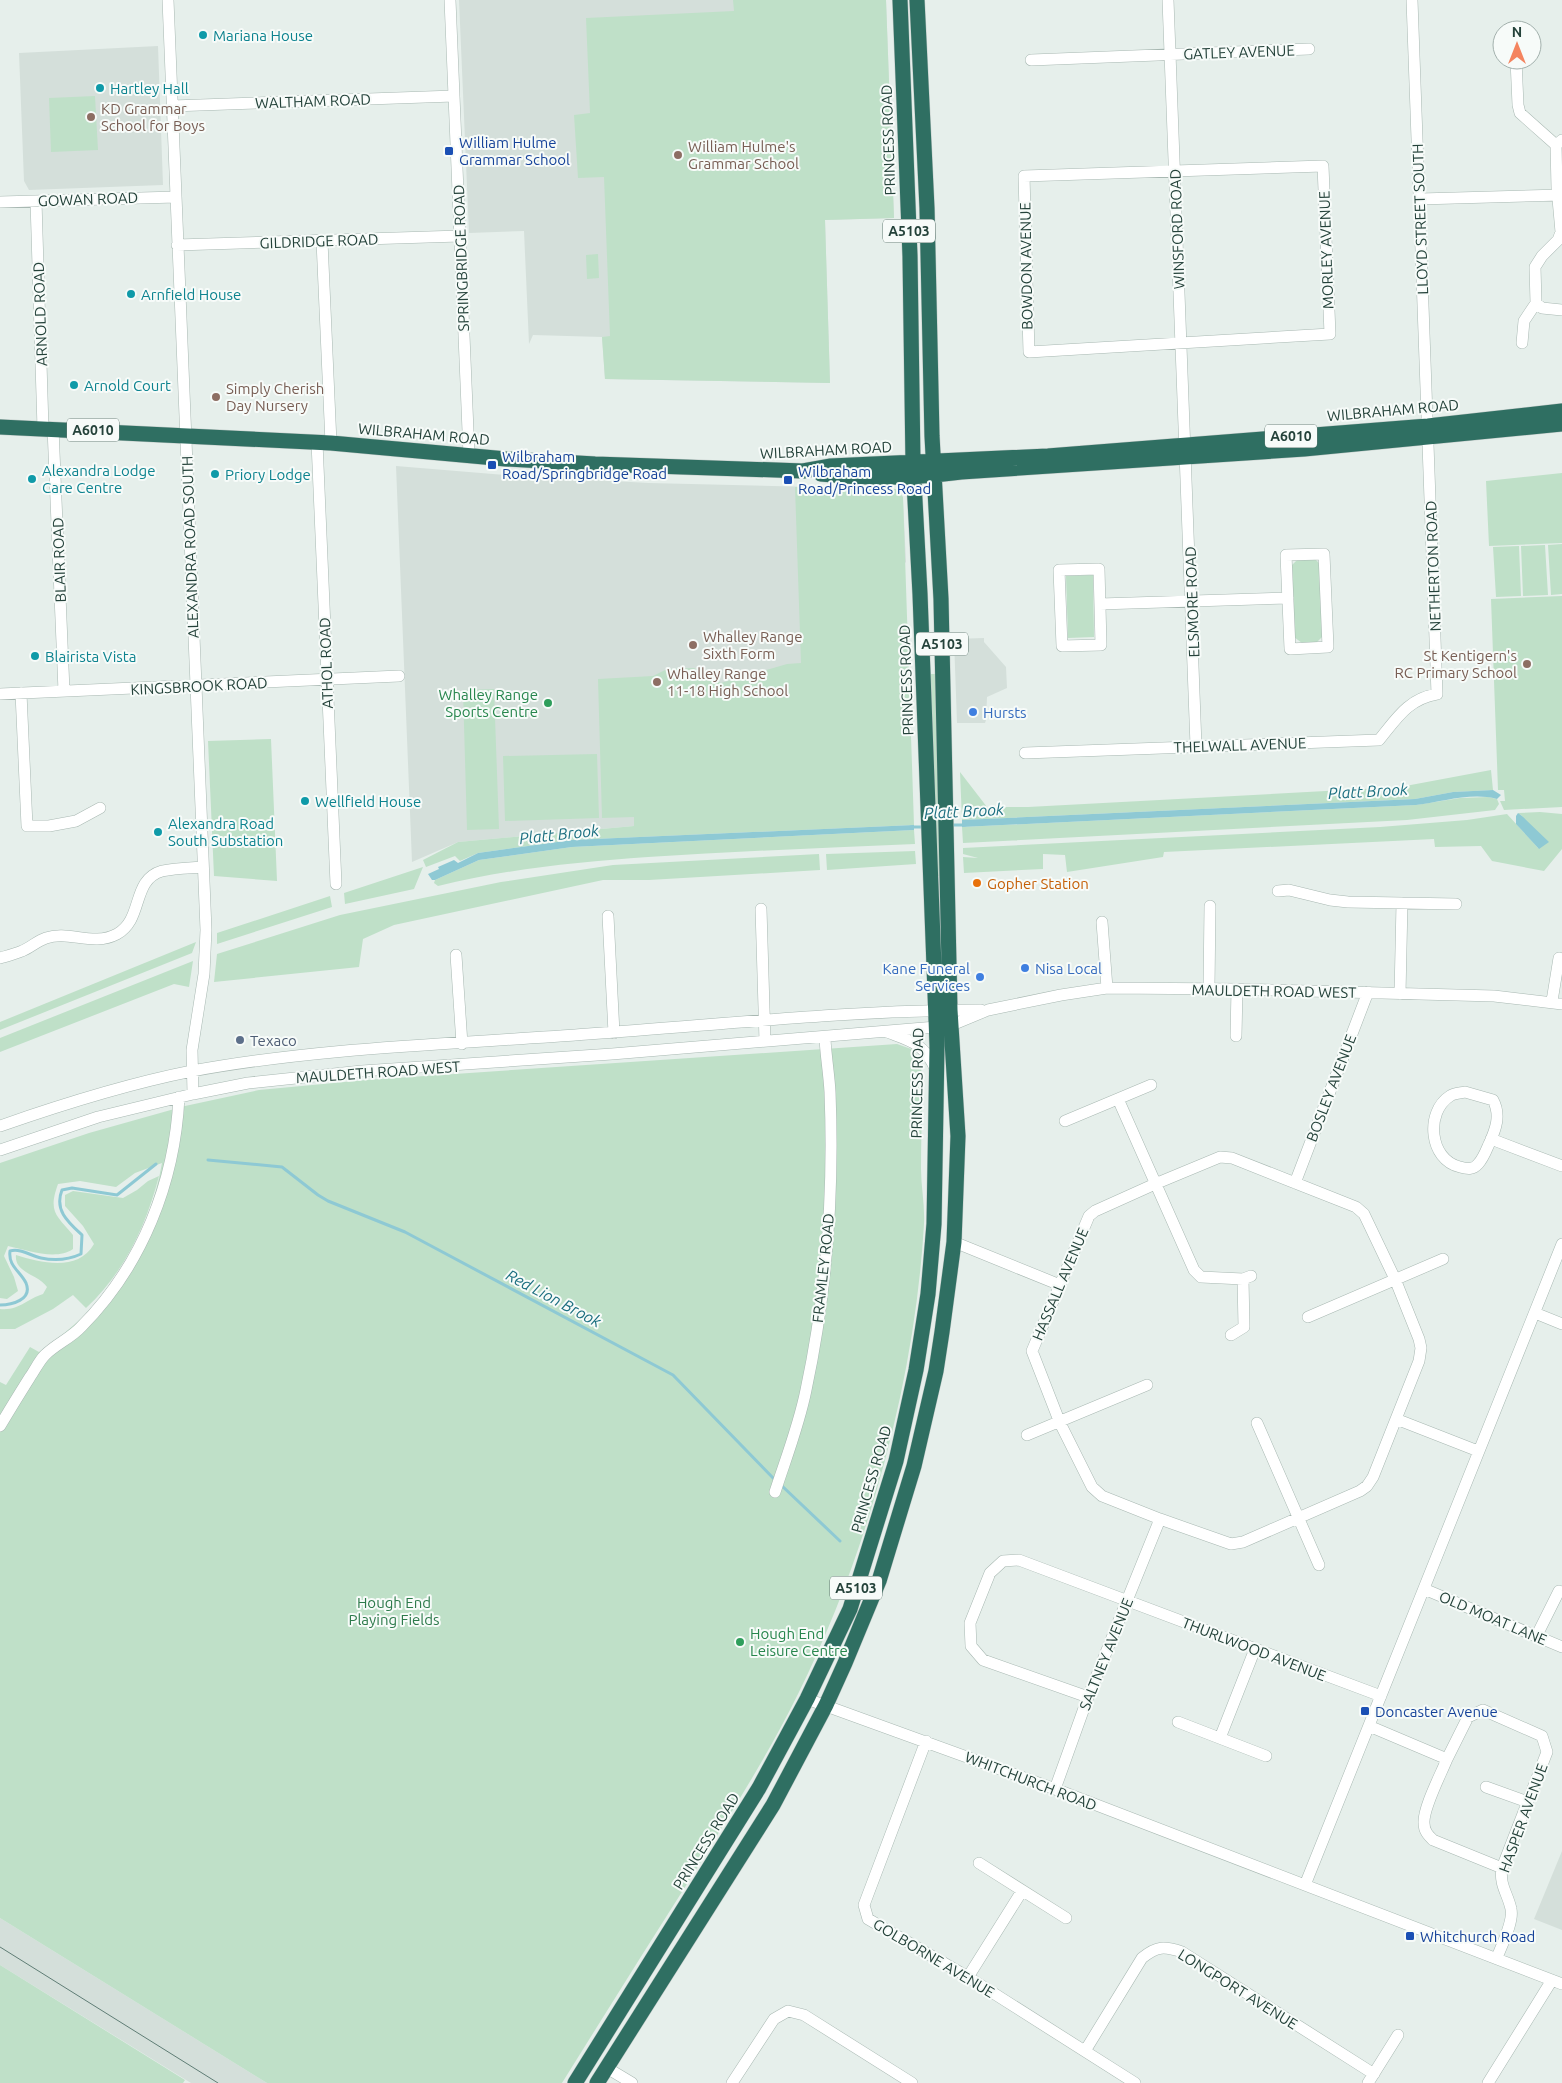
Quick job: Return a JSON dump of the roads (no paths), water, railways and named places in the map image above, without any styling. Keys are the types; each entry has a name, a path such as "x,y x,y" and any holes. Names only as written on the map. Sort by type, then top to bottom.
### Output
{"highway":[{"name":"PRINCESS ROAD","path":"597,2083 773,1804 826,1705 852,1649 879,1581 914,1466 936,1371 954,1242 958,1136 930,869 920,594 913,470 910,256 900,0"},
{"name":"PRINCESS ROAD","path":"575,2083 742,1817 807,1699 850,1609 896,1461 916,1370 928,1294 932,1250 936,1027 946,1015 949,868 941,599 932,436 926,208 917,0"},
{"name":"WILBRAHAM ROAD","path":"1428,432 1562,410"},
{"name":"WILBRAHAM ROAD","path":"0,427 324,443 469,455 688,468 803,471 831,466 913,470 935,468 961,472 1186,451 1428,432 1562,424"}],"street":[{"name":"ALEXANDRA ROAD SOUTH","path":"168,0 206,930 204,974 194,1032 191,1071 193,1094"},
{"name":"SPRINGBRIDGE ROAD","path":"450,0 469,455"},
{"name":"WINSFORD ROAD","path":"1168,0 1186,451"},
{"name":"LLOYD STREET SOUTH","path":"1412,0 1428,432"},
{"name":"GATLEY AVENUE","path":"1031,60 1309,49"},
{"path":"1516,70 1520,113 1559,143 1562,232 1558,240 1542,256 1535,267 1536,303 1524,321 1522,343"},
{"name":"WALTHAM ROAD","path":"172,106 454,96"},
{"name":"MORLEY AVENUE","path":"1175,171 1322,166 1330,334 1182,343"},
{"name":"BOWDON AVENUE","path":"1175,171 1024,176 1029,352 1182,343"},
{"path":"1420,198 1560,195"},
{"name":"GOWAN ROAD","path":"0,202 176,196"},
{"name":"ARNOLD ROAD","path":"36,200 48,428"},
{"name":"GILDRIDGE ROAD","path":"177,245 460,236"},
{"name":"ATHOL ROAD","path":"322,241 327,680 336,884"},
{"path":"1536,303 1542,308 1562,310"},
{"name":"BLAIR ROAD","path":"48,428 64,691"},
{"name":"NETHERTON ROAD","path":"1428,432 1437,694"},
{"name":"ELSMORE ROAD","path":"1186,451 1196,746"},
{"path":"1324,554 1328,647 1290,649 1288,598 1286,555 1324,554"},
{"path":"1099,569 1100,604 1101,645 1062,646 1059,570 1099,569"},
{"path":"1100,604 1288,598"},
{"name":"KINGSBROOK ROAD","path":"0,694 399,676"},
{"path":"21,693 27,826 49,826 76,821 100,808"},
{"name":"THELWALL AVENUE","path":"1025,753 1379,740 1404,709 1414,701 1425,696 1437,694"},
{"path":"0,958 22,952 46,938 57,936 96,940 118,934 133,918 138,898 150,877 160,872 178,868 204,867"},
{"path":"1285,887 1330,900 1348,902 1456,904"},
{"path":"1400,994 1402,903"},
{"path":"1208,988 1210,906"},
{"path":"760,909 765,1041"},
{"path":"608,916 614,1033"},
{"path":"1102,922 1107,988"},
{"path":"456,955 462,1044"},
{"path":"1557,1003 1559,958"},
{"name":"MAULDETH ROAD WEST","path":"0,1126 114,1089 191,1071 308,1054 614,1033 764,1020 946,1015 988,1010 1107,988 1208,988 1494,996 1557,1003"},
{"path":"1236,1036 1237,989"},
{"name":"BOSLEY AVENUE","path":"1295,1183 1368,992"},
{"name":"MAULDETH ROAD WEST","path":"0,1150 98,1117 178,1097 248,1083 362,1071 583,1057 936,1027"},
{"name":"MAULDETH ROAD WEST","path":"883,1031 918,1044 930,1057 935,1068"},
{"name":"FRAMLEY ROAD","path":"775,1492 806,1391 825,1269 830,1212 831,1150 830,1090 825,1039"},
{"path":"1065,1121 1151,1085"},
{"path":"1465,1092 1493,1100 1498,1109 1497,1121 1491,1139 1478,1165 1469,1169 1456,1166 1445,1159 1438,1149 1433,1136 1437,1113 1443,1103 1452,1095 1465,1092"},
{"path":"0,1426 45,1355 81,1328 116,1288 148,1231 172,1156 177,1130 178,1097"},
{"path":"1118,1099 1194,1270 1201,1277 1247,1277 1244,1327 1231,1335"},
{"path":"1491,1139 1562,1166"},
{"name":"HASSALL AVENUE","path":"1220,1157 1232,1158 1356,1207 1364,1214 1395,1279 1420,1339 1421,1348 1419,1361 1373,1477 1367,1486 1360,1491 1243,1542 1231,1544 1102,1496 1092,1487 1060,1423 1032,1351 1089,1216 1095,1211 1155,1184 1220,1157"},
{"path":"954,1242 1060,1285"},
{"path":"1305,1886 1562,1244"},
{"path":"1308,1317 1443,1259"},
{"path":"1535,1313 1562,1324"},
{"path":"1027,1435 1060,1423 1147,1385"},
{"path":"1396,1419 1478,1451"},
{"path":"1258,1424 1319,1565"},
{"name":"SALTNEY AVENUE","path":"1055,1789 1088,1698 1160,1519"},
{"name":"THURLWOOD AVENUE","path":"1088,1698 983,1660 975,1652 969,1640 970,1623 990,1573 1003,1561 1019,1560 1381,1696"},
{"name":"OLD MOAT LANE","path":"1424,1589 1562,1647"},
{"path":"1537,1635 1559,1590"},
{"path":"1220,1738 1255,1649"},
{"name":"WHITCHURCH ROAD","path":"807,1699 1055,1789 1557,1982"},
{"name":"HASPER AVENUE","path":"1497,1958 1512,1918 1511,1909 1502,1888 1500,1877 1502,1868 1547,1752 1542,1736 1484,1710 1468,1717 1447,1759 1426,1811 1424,1821 1427,1834 1433,1840 1502,1868"},
{"path":"1178,1722 1266,1756"},
{"path":"1369,1726 1447,1759"},
{"name":"GOLBORNE AVENUE","path":"926,1741 864,1905 868,1919 968,1977 1135,2083"},
{"path":"1486,1787 1528,1802"},
{"path":"978,1863 1066,1918"},
{"path":"968,1977 1022,1890"},
{"name":"LONGPORT AVENUE","path":"1085,2051 1142,1958 1152,1950 1163,1947 1182,1952 1371,2078"},
{"path":"1488,2083 1557,1982"},
{"path":"732,2083 774,2019 788,2010 804,2015 912,2083"},
{"path":"1371,2078 1398,2035"},
{"path":"607,2068 632,2083"}],"water":[{"path":"1493,790 1501,795 1497,799 1467,797 1416,805 962,827 962,820 1415,799 1453,792"},
{"path":"1518,813 1549,842 1539,849 1516,824"},
{"path":"914,825 914,830 572,847 479,860 435,880 432,880 428,874 454,860 458,863 478,853 572,840"}],"waterway":[{"name":"Platt Brook","path":"951,825 965,825"},
{"name":"Platt Brook","path":"911,827 925,827"},
{"name":"Red Lion Brook","path":"208,1160 282,1167 328,1201 405,1232 673,1375 776,1481"},
{"path":"0,1305 15,1303 24,1297 27,1289 24,1279 11,1261 10,1251 14,1250 51,1259 66,1259 81,1254 82,1235 67,1220 61,1210 60,1197 62,1190 72,1188 117,1195 156,1164"},
{"name":"Red Lion Brook","path":"781,1485 840,1541"}],"tram line":[{"path":"0,1947 218,2083"}],"place":[{"name":"Mariana House","path":"203,35"},
{"name":"Hartley Hall","path":"100,88"},
{"name":"KD Grammar School for Boys","path":"91,117"},
{"name":"William Hulme Grammar School","path":"449,151"},
{"name":"William Hulme's Grammar School","path":"678,155"},
{"name":"Arnfield House","path":"131,294"},
{"name":"Arnold Court","path":"74,385"},
{"name":"Simply Cherish Day Nursery","path":"216,397"},
{"name":"Wilbraham Road/Springbridge Road","path":"492,465"},
{"name":"Priory Lodge","path":"215,474"},
{"name":"Alexandra Lodge Care Centre","path":"32,479"},
{"name":"Wilbraham Road/Princess Road","path":"788,480"},
{"name":"Whalley Range Sixth Form","path":"693,645"},
{"name":"Blairista Vista","path":"35,656"},
{"name":"St Kentigern's RC Primary School","path":"1527,664"},
{"name":"Whalley Range 11-18 High School","path":"657,682"},
{"name":"Whalley Range Sports Centre","path":"548,703"},
{"name":"Hursts","path":"973,712"},
{"name":"Wellfield House","path":"305,801"},
{"name":"Alexandra Road South Substation","path":"158,832"},
{"name":"Gopher Station","path":"977,883"},
{"name":"Nisa Local","path":"1025,968"},
{"name":"Kane Funeral Services","path":"980,977"},
{"name":"Texaco","path":"240,1040"},
{"name":"Hough End Leisure Centre","path":"740,1642"},
{"name":"Doncaster Avenue","path":"1365,1711"},
{"name":"Whitchurch Road","path":"1410,1936"}],"park label":[{"name":"Hough End Playing Fields","path":"394,1610"}]}
